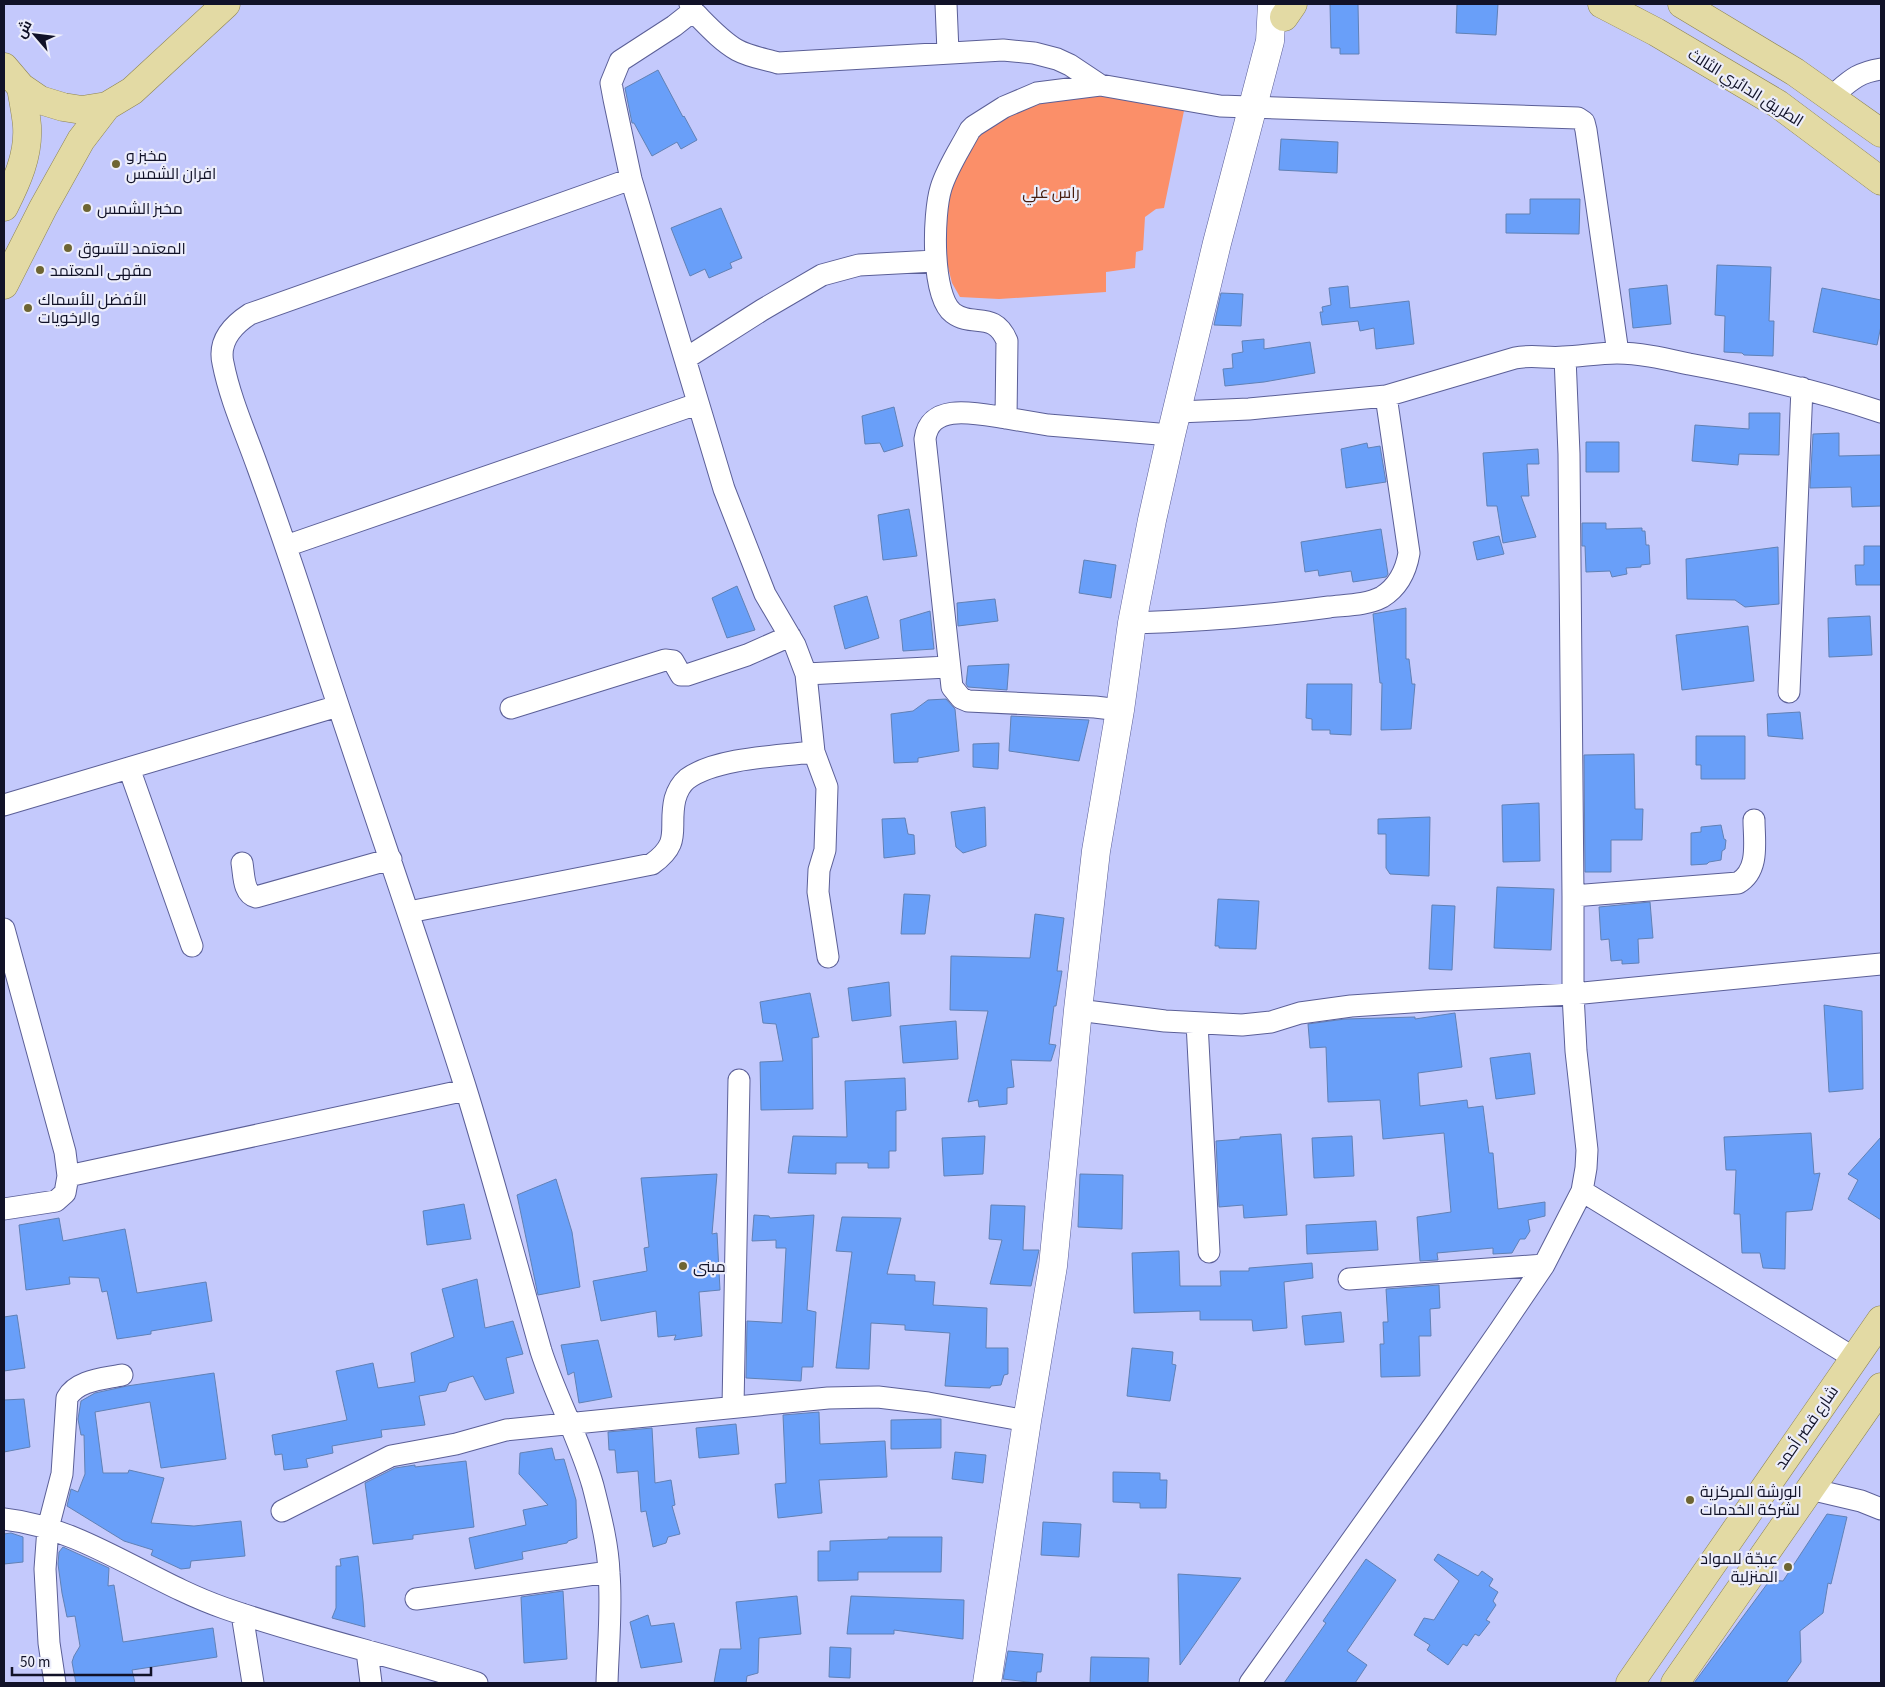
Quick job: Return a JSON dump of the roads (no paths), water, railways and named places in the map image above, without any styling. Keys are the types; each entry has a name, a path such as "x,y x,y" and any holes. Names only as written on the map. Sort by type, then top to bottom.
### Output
{"main road":[{"path":"4,285 43,208 81,140 108,106 132,91 226,4"},
{"name":"الطريق الدائري الثالث","path":"1602,4 1664,36 1778,104 1881,181"},
{"path":"1682,4 1732,32 1831,97 1881,133"},
{"path":"9,74 40,100 82,110 108,106"},
{"path":"4,207 15,184 25,155 27,127 9,74"},
{"name":"شارع قصر أحمد","path":"1630,1683 1881,1320"},
{"path":"1675,1683 1881,1387"}],"street":[{"path":"946,4 948,52"},
{"path":"828,956 820,915 818,892 820,870 825,850 827,787 814,752 806,674 795,645 764,594 724,490 631,179 614,99 612,83 615,71 620,62 674,26 692,7 716,35 737,50 754,57 778,63 1003,50 1034,53 1057,59 1070,65 1100,85"},
{"path":"987,1683 1053,1266 1078,1010 1096,851 1120,710 1132,623 1152,520 1217,243 1280,7"},
{"path":"1831,97 1856,76 1868,71 1881,69"},
{"path":"1006,418 1007,341 1004,333 997,325 958,316 952,312 944,301 935,261 937,204 940,189 944,177 974,126 1004,107 1037,93 1100,85 1126,88 1200,103 1252,108 1578,118 1584,122 1586,130 1618,353"},
{"path":"607,1683 610,1572 594,1493 571,1424 541,1351 466,1090 409,912 222,360 224,343 229,332 238,322 275,304 631,179"},
{"path":"685,360 762,310 822,275 859,265 935,261"},
{"path":"1120,710 1095,707 968,701 961,698 952,687 948,667 947,636 925,439 926,430 930,423 947,413 981,415 1048,425 1174,423 1249,409 1386,396 1529,355 1565,357 1618,353 1636,354 1709,367 1802,388 1881,412"},
{"path":"1250,1683 1434,1426 1544,1264 1582,1191 1587,1150 1576,1051 1573,994 1574,896 1569,454 1565,357"},
{"path":"1789,692 1802,388"},
{"path":"1132,623 1191,622 1296,612 1365,602 1380,598 1389,592 1401,579 1407,567 1409,553 1386,396"},
{"path":"286,546 697,404"},
{"path":"511,708 665,660 673,661 681,675 687,675 747,654 790,636"},
{"path":"806,674 948,667"},
{"path":"4,806 338,706"},
{"path":"409,912 652,864 670,847 673,838 675,800 685,780 701,771 726,763 814,752"},
{"path":"129,768 192,946"},
{"path":"1574,896 1738,883 1745,879 1754,864 1754,820"},
{"path":"242,863 248,892 251,896 256,897 390,859"},
{"path":"4,930 10,980 65,1152 68,1176 65,1193 56,1201 4,1209"},
{"path":"1078,1010 1165,1021 1242,1025 1271,1022 1300,1013 1351,1006 1573,994 1881,964"},
{"path":"1197,1023 1209,1252"},
{"path":"733,1406 739,1080"},
{"path":"68,1176 466,1090"},
{"path":"1582,1191 1854,1358"},
{"path":"1348,1279 1544,1264"},
{"path":"54,1683 49,1643 45,1569 48,1528 62,1474 66,1398 71,1391 81,1385 122,1375"},
{"path":"282,1511 391,1456 456,1444 506,1430 733,1406 828,1398 878,1397 948,1406 1027,1421"},
{"path":"1810,1490 1861,1501 1881,1509"},
{"path":"4,1519 48,1528 87,1544 223,1608 367,1651 418,1664 469,1682"},
{"path":"416,1599 610,1572"},
{"path":"242,1614 253,1683"},
{"path":"367,1651 371,1683"}],"place":[{"name":"مخبز و افران الشمس","path":"116,164"},
{"name":"مخبز الشمس","path":"87,208"},
{"name":"المعتمد للتسوق","path":"68,248"},
{"name":"مقهى المعتمد","path":"40,270"},
{"name":"الأفضل للأسماك والرخويات","path":"28,308"},
{"name":"مبنى","path":"683,1266"},
{"name":"الورشة المركزية لشركة الخدمات","path":"1690,1500"},
{"name":"عبجّة للمواد المنزلية","path":"1788,1567"}],"park label":[{"name":"راس علي","path":"1051,192"}]}
